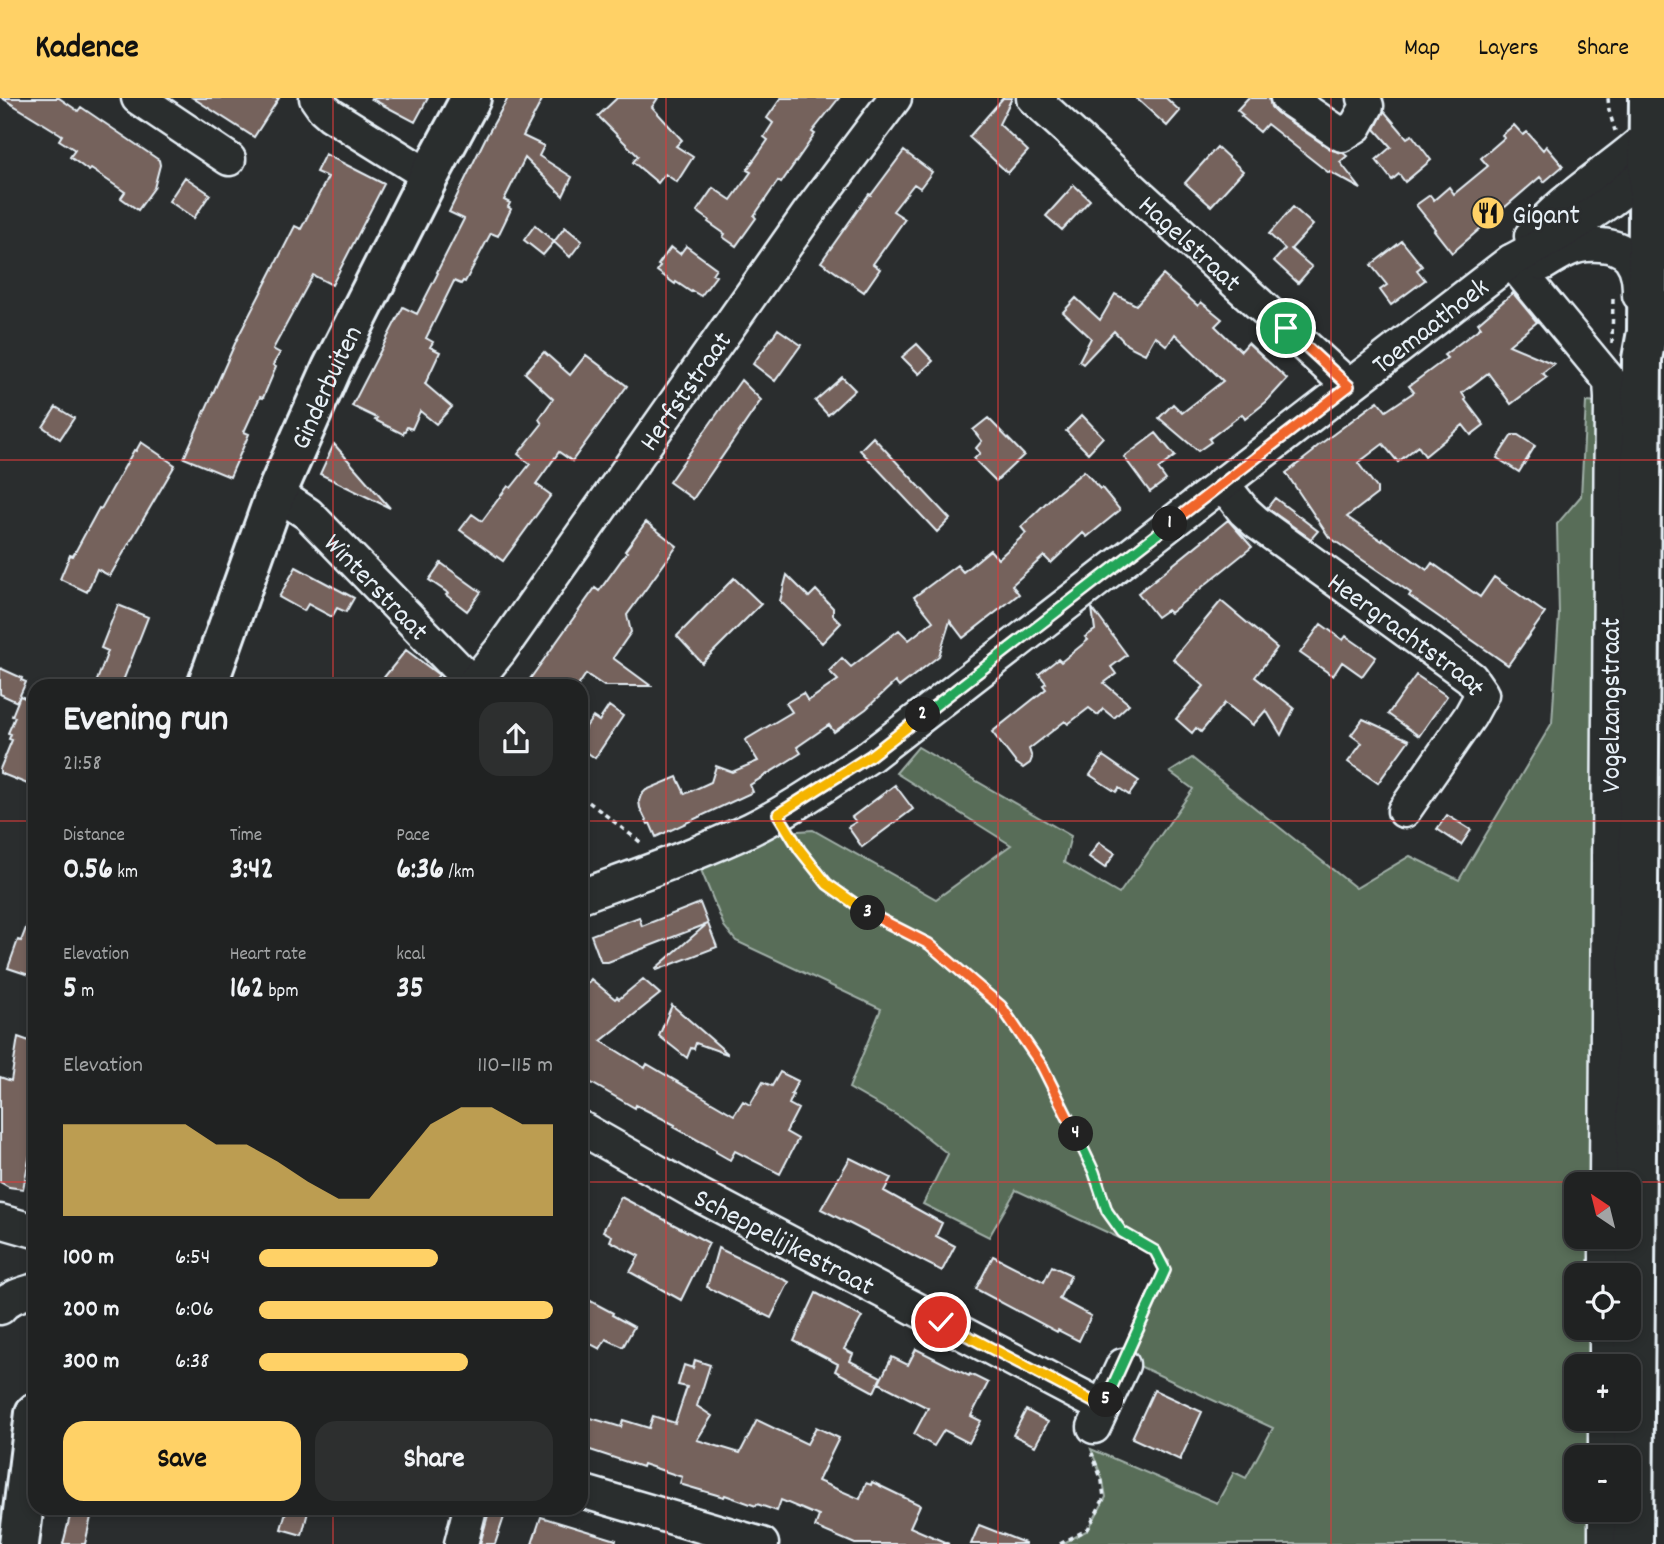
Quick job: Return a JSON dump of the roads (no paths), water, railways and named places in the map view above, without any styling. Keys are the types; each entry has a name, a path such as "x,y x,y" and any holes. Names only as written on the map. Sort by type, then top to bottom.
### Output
{"main road":[{"name":"Ginderbuiten","path":"209,679 274,498 332,368 471,98"},
{"path":"1633,1544 1642,359 1647,332 1656,144 1649,98"},
{"path":"19,1544 28,1470"}],"street":[{"path":"138,98 229,159"},
{"path":"316,98 331,115 429,176"},
{"name":"Herfststraat","path":"479,679 810,211 895,98"},
{"name":"Hagelstraat","path":"1033,98 1349,386"},
{"path":"1287,98 1342,135 1356,126 1367,106 1364,98"},
{"name":"Toemaathoek","path":"588,893 751,828 870,756 1511,261 1551,240 1594,212 1656,144"},
{"path":"1511,261 1542,264 1569,249 1591,244 1609,246 1629,256 1639,276 1639,344 1642,359"},
{"name":"Vogelzangstraat","path":"1511,261 1609,381 1611,426 1606,1172"},
{"name":"Heergrachtstraat","path":"1222,483 1256,522 1471,678 1482,694 1470,716 1404,811"},
{"name":"Winterstraat","path":"274,498 293,504 308,514 468,679"},
{"name":"Scheppelijkestraat","path":"588,1132 1098,1417 1122,1365"},
{"path":"0,1221 28,1229"},
{"path":"0,1308 17,1295 28,1292"},
{"path":"588,1493 762,1544"},
{"path":"461,1544 468,1515"},
{"path":"1605,1522 1605,1544"}],"place":[{"name":"Gigant","path":"1488,213"}]}
